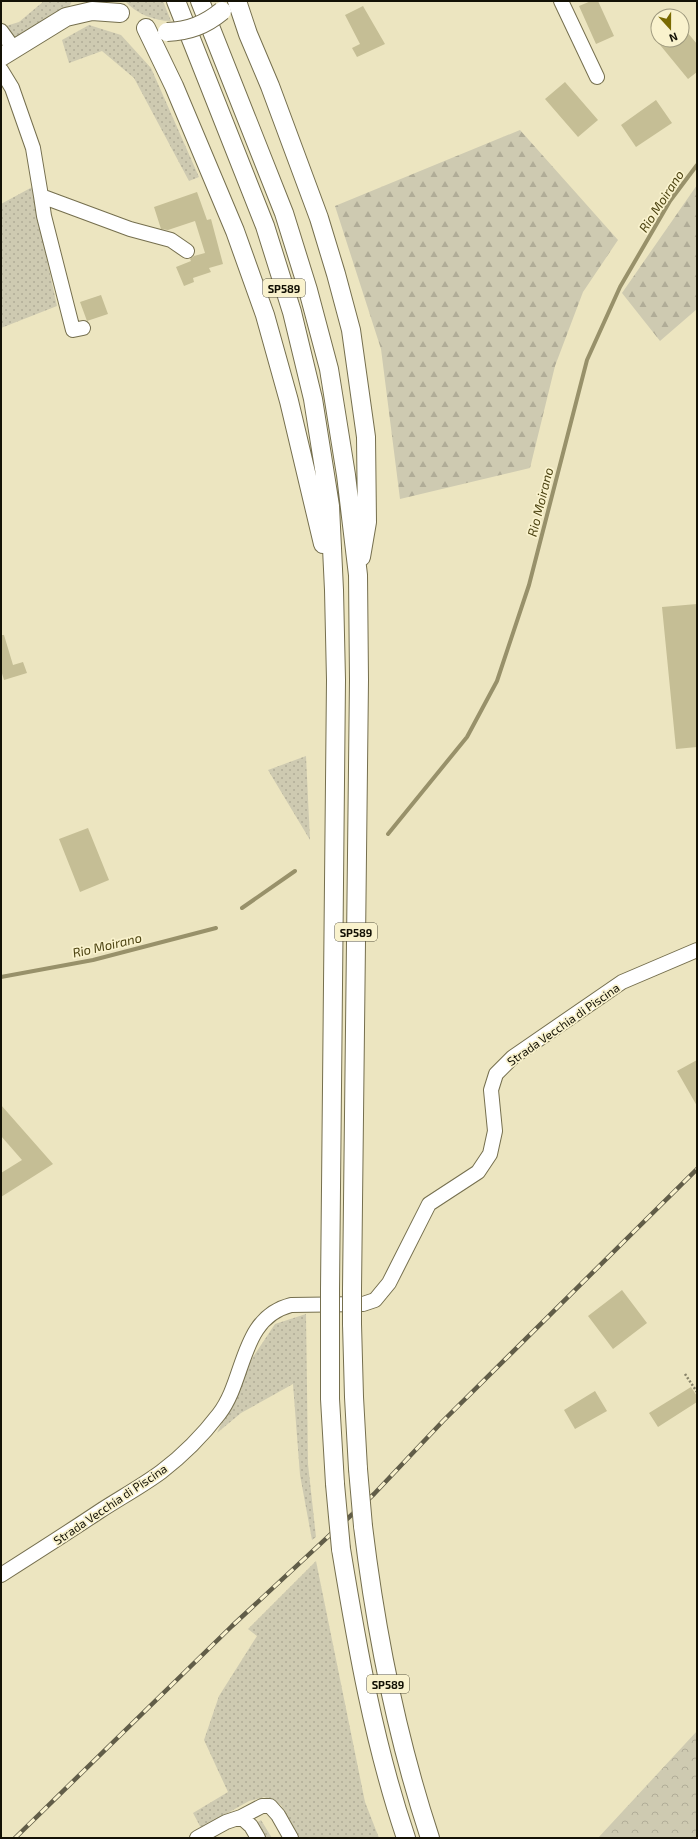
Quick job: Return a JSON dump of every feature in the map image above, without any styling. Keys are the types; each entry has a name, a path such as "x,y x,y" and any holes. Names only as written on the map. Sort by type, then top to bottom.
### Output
{"main road":[{"path":"66,17 78,1"},
{"name":"SP589","path":"176,1 265,226 292,312 313,400 330,506 336,680 330,1399 335,1484 341,1549 351,1611 387,1776 406,1838"},
{"name":"SP589","path":"200,1 284,213 308,290 329,369 346,475 358,575 359,688 352,1290 354,1397 358,1469 371,1594 396,1721 411,1780 430,1838"},
{"path":"237,1 248,34 270,86 319,218 351,330 366,437 368,522 358,575"},
{"path":"7,53 66,17 115,7 146,28 167,32 182,32 197,28 210,21 226,6"},
{"path":"146,28 177,93 235,231 265,315 290,401 334,590"}],"street":[{"path":"561,1 597,77"},
{"path":"1,31 7,53"},
{"path":"1,70 12,88 33,148 44,216 73,330 84,328"},
{"path":"41,196 130,229 171,240 187,251"},
{"name":"Strada Vecchia di Piscina","path":"1,1575 162,1471 193,1443 219,1414 229,1398 252,1334 272,1313 290,1305 363,1304 375,1300 388,1283 429,1204 478,1172 490,1154 495,1131 491,1090 496,1074 513,1057 622,982 697,950"},
{"path":"197,1838 226,1822 241,1817 262,1806 270,1806 278,1815 291,1838"},
{"path":"241,1817 252,1826 258,1838"}],"path":[{"path":"685,1374 697,1392"}],"green space":[{"path":"44,1 72,1 70,5 27,36 14,37 6,26 19,22"},
{"path":"125,1 163,1 171,21 159,20 146,16 129,6"},
{"path":"89,25 121,35 151,68 199,177 189,181 134,78 102,51 69,63 62,40"},
{"path":"520,130 618,240 583,292 555,366 530,468 400,499 381,349 335,206"},
{"path":"36,185 34,199 57,306 1,328 1,204"},
{"path":"697,185 697,309 660,341 622,293"},
{"path":"306,756 310,840 268,770"},
{"path":"306,1314 308,1464 316,1537 312,1540 300,1475 293,1384 241,1413 217,1433 251,1360 275,1324"},
{"path":"316,1561 365,1802 379,1838 300,1838 281,1805 264,1797 249,1801 201,1828 193,1813 228,1792 204,1740 219,1696 257,1636 248,1629"},
{"path":"697,1731 697,1838 598,1838"},
{"path":"261,1820 272,1838 263,1838 255,1824"}],"building":[{"path":"591,1 598,1 614,36 596,44 579,6"},
{"path":"363,6 385,44 357,57 352,48 360,44 345,15"},
{"path":"690,36 697,44 697,72 688,79 663,48 690,48"},
{"path":"565,82 598,120 578,137 545,99"},
{"path":"656,100 672,123 636,147 621,125"},
{"path":"197,192 207,220 211,219 223,264 209,268 211,272 193,278 194,282 184,286 176,267 191,261 190,259 194,256 205,253 195,221 168,230 161,229 154,207"},
{"path":"101,295 108,314 87,321 80,302"},
{"path":"697,604 697,747 676,749 662,607"},
{"path":"1,635 4,635 13,665 23,662 27,673 4,680 1,670"},
{"path":"88,828 109,880 80,892 59,839"},
{"path":"697,1060 697,1106 677,1071"},
{"path":"1,1105 53,1164 1,1197 1,1173 22,1160 1,1136"},
{"path":"622,1290 647,1323 613,1349 588,1316"},
{"path":"691,1387 697,1396 697,1402 658,1427 649,1413"},
{"path":"595,1391 607,1411 575,1429 564,1410"}],"waterway":[{"name":"Rio Moirano","path":"388,834 467,737 497,681 529,585 587,360 620,287 670,201 697,165"},
{"name":"Rio Moirano","path":"242,908 295,871"},
{"name":"Rio Moirano","path":"1,977 93,960 216,928"}],"railway":[{"path":"15,1838 232,1626 374,1494 443,1421 697,1169"}]}
